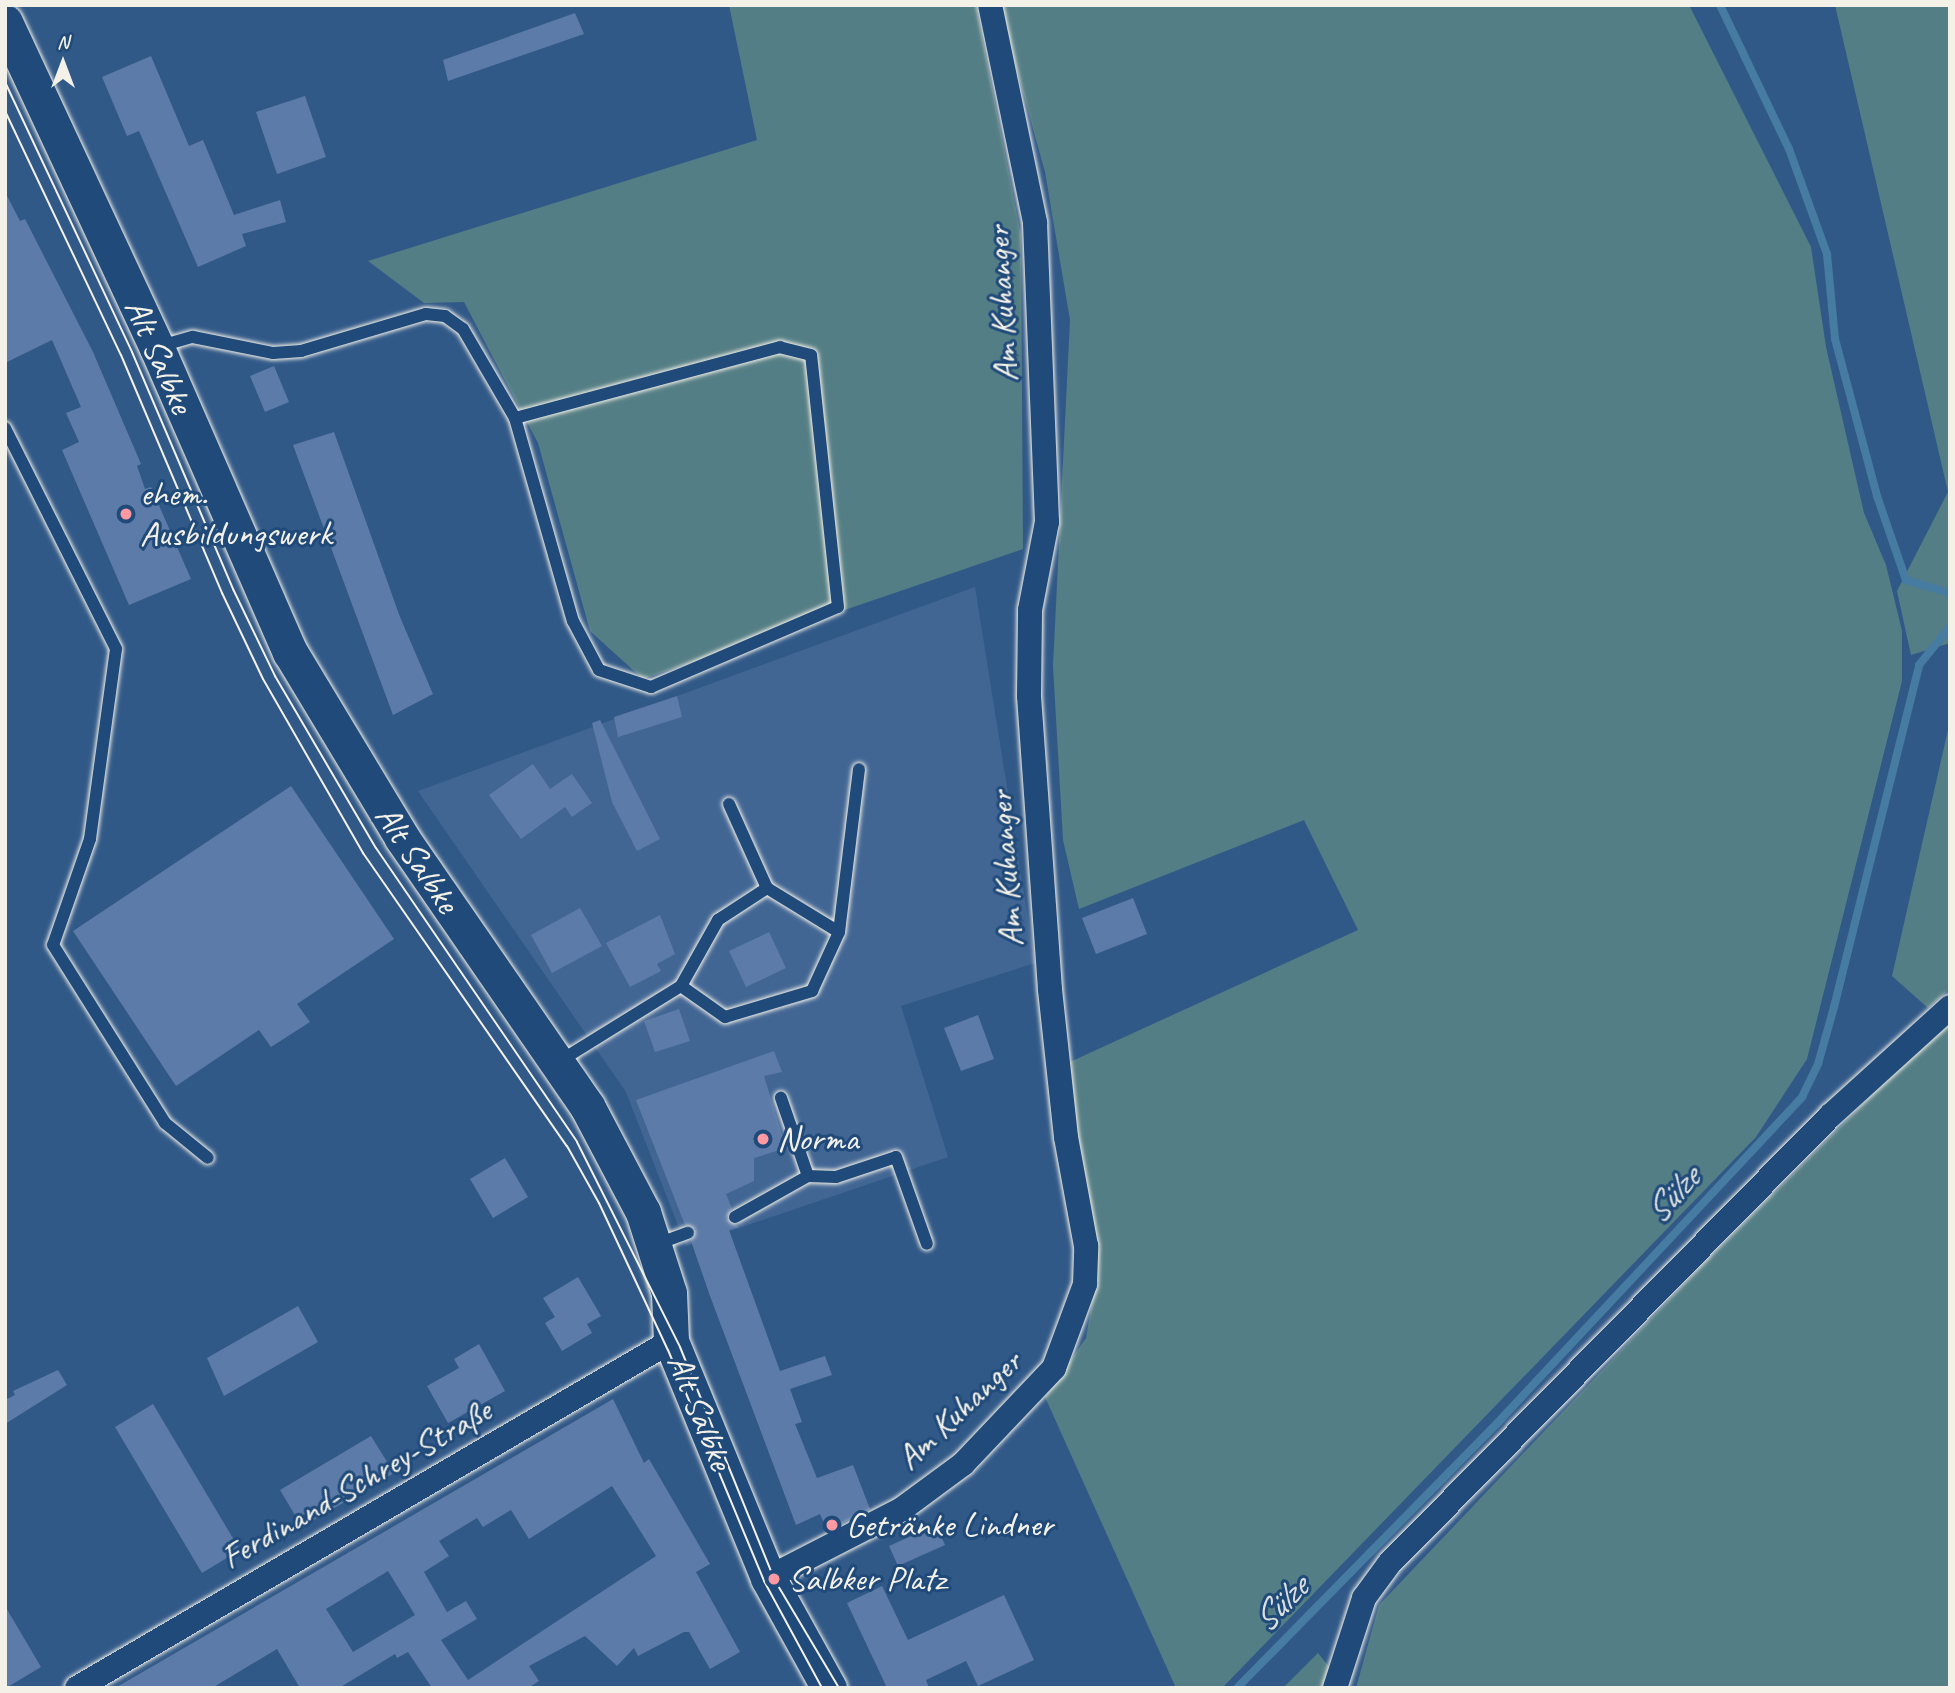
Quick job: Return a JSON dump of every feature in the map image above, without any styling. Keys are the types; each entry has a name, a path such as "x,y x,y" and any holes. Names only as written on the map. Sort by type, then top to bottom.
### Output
{"main road":[{"name":"Alt Salbke","path":"5,22 157,348 290,652 402,838 557,1063 672,1239 669,1293 671,1341 768,1578 829,1688"}],"street":[{"name":"Am Kuhanger","path":"768,1578 902,1509 963,1464 1054,1368 1085,1284 1086,1245 1066,1138 1050,989 1029,696 1030,610 1047,522 1035,222 990,5"},
{"path":"1335,1688 1364,1598 1389,1564 1830,1116 1950,1007"},
{"name":"Ferdinand-Schrey-Straße","path":"77,1688 671,1341"}],"lane":[{"path":"157,348 193,337 273,353 301,351 426,314 445,316 463,329 514,418 572,621 599,670 651,687 838,607 811,355 780,347 514,418"},
{"path":"5,428 116,649 90,839 53,946 165,1123 208,1158"},
{"path":"681,986 725,1017 812,990 839,932 859,769"},
{"path":"729,804 767,888 839,932"},
{"path":"557,1063 681,986 718,920 767,888"},
{"path":"781,1098 808,1176"},
{"path":"735,1217 808,1176 836,1177 896,1157 927,1244"}],"shaded area":[{"path":"975,587 1035,963 901,1006 948,1157 686,1246 626,1092 418,791"}],"green space":[{"path":"729,5 976,5 1021,235 1023,549 643,679 590,631 538,443 464,302 424,303 368,261 757,140"},
{"path":"999,5 1689,5 1811,247 1826,347 1864,513 1886,565 1902,631 1902,681 1807,1059 1756,1137 1222,1688 1176,1688 1045,1397 1086,1338 1093,1296 1070,1062 1358,930 1304,820 1079,909 1063,840 1053,666 1070,320 1045,172"},
{"path":"1835,5 1950,5 1950,643 1911,655 1897,591 1948,492"},
{"path":"1950,721 1950,989 1928,1008 1892,976"},
{"path":"1950,1017 1950,1688 1356,1688 1379,1605 1704,1263"},
{"path":"1318,1653 1334,1673 1330,1688 1283,1688"}],"building":[{"path":"575,13 584,34 448,81 443,60"},
{"path":"151,56 189,146 203,140 234,215 280,200 286,222 242,234 246,246 198,267 139,131 127,136 102,77"},
{"path":"305,96 326,157 277,174 256,112"},
{"path":"5,192 20,221 25,219 93,352 141,464 137,466 145,489 151,487 191,579 129,605 62,450 79,442 66,413 81,407 52,340 5,363"},
{"path":"274,366 289,402 265,412 250,376"},
{"path":"334,432 400,617 433,694 393,715 293,445"},
{"path":"677,696 682,717 618,737 614,717"},
{"path":"600,720 660,839 637,851 612,802 592,723"},
{"path":"533,764 550,789 572,774 592,803 572,817 565,807 521,839 489,795"},
{"path":"291,786 394,939 297,1004 310,1022 271,1047 259,1030 176,1086 73,931"},
{"path":"1133,898 1147,934 1096,954 1082,918"},
{"path":"580,908 602,946 552,973 531,935"},
{"path":"660,915 675,954 657,964 661,971 630,987 606,943"},
{"path":"769,932 786,968 746,987 729,951"},
{"path":"679,1009 690,1041 655,1052 644,1021"},
{"path":"978,1015 994,1059 961,1071 944,1028"},
{"path":"774,1051 782,1072 764,1076 786,1148 754,1158 754,1181 726,1194 732,1209 726,1218 739,1227 729,1230 780,1371 825,1356 832,1375 790,1389 802,1422 795,1424 817,1478 853,1465 870,1509 827,1531 820,1514 796,1525 691,1241 696,1229 685,1225 636,1100"},
{"path":"505,1158 528,1197 493,1218 470,1179"},
{"path":"578,1277 601,1316 587,1324 592,1333 562,1351 545,1323 555,1317 543,1298"},
{"path":"298,1306 318,1342 224,1396 207,1358"},
{"path":"479,1344 505,1391 448,1423 427,1386 459,1368 454,1359"},
{"path":"58,1370 67,1385 5,1424 5,1400 15,1395 13,1391"},
{"path":"613,1399 644,1463 649,1459 710,1564 696,1572 740,1652 710,1669 689,1632 684,1632 638,1656 634,1648 617,1666 585,1636 529,1666 539,1681 528,1688 432,1688 408,1652 397,1658 395,1654 339,1688 300,1688 277,1649 212,1688 115,1688","holes":["612,1486 656,1556 468,1680 441,1640 477,1619 466,1601 447,1612 424,1572 449,1556 439,1541 477,1518 483,1527 511,1510 529,1539","388,1571 415,1615 353,1652 326,1609"]},
{"path":"153,1404 240,1550 202,1573 115,1427"},
{"path":"371,1436 394,1473 302,1527 280,1490"},
{"path":"936,1525 945,1545 898,1566 889,1546"},
{"path":"882,1586 908,1640 1004,1595 1034,1660 978,1686 966,1661 926,1680 929,1688 887,1688 847,1603"},
{"path":"5,1606 41,1667 6,1688 5,1688"}],"waterway":[{"path":"1720,5 1789,149 1827,254 1835,339 1877,496 1906,580 1950,593"},
{"name":"Sülze","path":"1237,1688 1501,1419 1802,1097 1818,1064 1834,1007 1919,665 1950,627"}],"tram line":[{"path":"5,82 132,352 233,589 275,676 376,848 577,1142 680,1347 774,1579 839,1688"},
{"path":"5,111 121,355 222,593 263,679 363,853 567,1146 599,1203 668,1350 764,1581 822,1688"}],"place":[{"name":"ehem. Ausbildungswerk","path":"126,514"},
{"name":"Norma","path":"763,1139"},
{"name":"Getränke Lindner","path":"832,1525"},
{"name":"Salbker Platz","path":"774,1579"}]}
